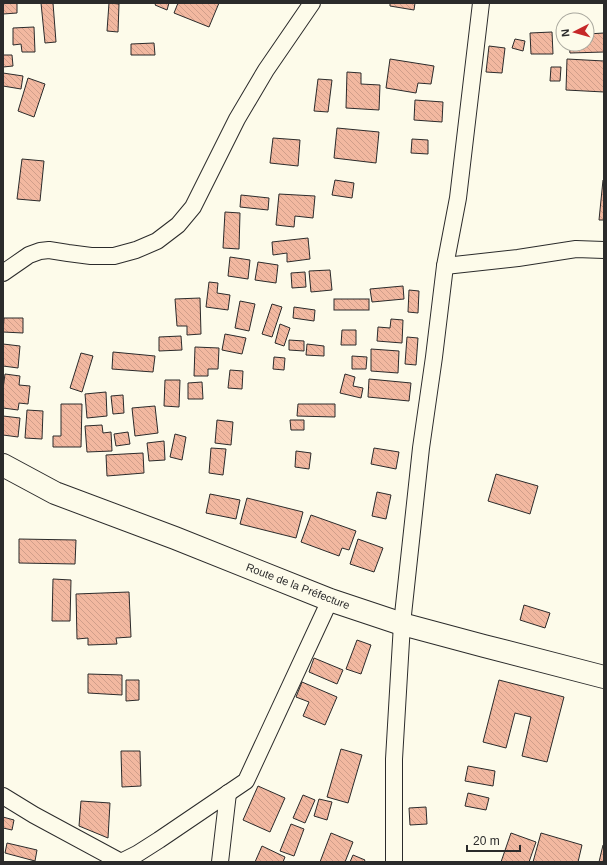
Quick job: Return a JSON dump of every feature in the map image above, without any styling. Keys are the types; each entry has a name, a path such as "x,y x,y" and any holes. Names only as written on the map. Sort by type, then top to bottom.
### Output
{"street":[{"path":"3,273 29,255 40,251 49,250 68,254 114,256 136,250 157,242 178,225 193,207 237,119 259,82 312,3"},
{"path":"394,862 394,759 402,624 421,448 445,266 458,198 481,3"},
{"path":"445,266 518,258 576,249 604,250"},
{"name":"Route de la Préfecture","path":"3,465 55,493 175,538 330,600 402,624 604,677"},
{"path":"3,796 34,815 121,862 137,854 246,781 330,600"},
{"path":"220,862 228,793"}],"building":[{"path":"3,3 17,3 17,13 3,14"},
{"path":"41,3 53,3 56,42 45,43"},
{"path":"109,3 119,4 118,32 107,31"},
{"path":"156,3 169,3 167,10 155,5"},
{"path":"178,3 219,3 209,27 174,13"},
{"path":"390,3 415,3 414,10 390,6"},
{"path":"34,27 35,52 22,52 21,44 13,45 13,28"},
{"path":"552,32 553,54 531,54 530,33"},
{"path":"604,33 604,52 570,53 595,52 595,34"},
{"path":"515,39 525,41 523,51 512,48"},
{"path":"154,43 155,55 131,55 131,44"},
{"path":"489,46 505,48 502,73 486,72"},
{"path":"3,55 12,55 13,66 3,67"},
{"path":"390,59 434,66 431,84 418,83 416,93 386,88"},
{"path":"567,59 604,61 604,92 566,90"},
{"path":"551,67 561,67 560,81 550,81"},
{"path":"347,72 361,73 361,84 380,85 379,110 346,108"},
{"path":"3,73 23,76 21,89 3,86"},
{"path":"28,78 45,84 34,117 18,111"},
{"path":"318,79 332,80 328,112 314,111"},
{"path":"415,100 443,102 442,122 414,120"},
{"path":"337,128 379,132 376,163 334,158"},
{"path":"273,138 300,140 298,166 270,163"},
{"path":"412,139 428,140 428,154 411,153"},
{"path":"22,159 44,161 40,201 17,199"},
{"path":"335,180 354,183 352,198 332,195"},
{"path":"603,180 604,220 599,220"},
{"path":"279,194 315,196 313,218 295,216 294,227 276,225"},
{"path":"241,195 269,198 268,210 240,207"},
{"path":"225,212 240,213 239,249 223,248"},
{"path":"308,238 310,259 287,262 287,253 273,255 272,242"},
{"path":"230,257 250,260 248,279 228,276"},
{"path":"258,262 278,265 276,283 255,280"},
{"path":"330,270 332,290 311,292 309,271"},
{"path":"305,272 306,287 292,288 291,273"},
{"path":"209,282 218,283 217,293 230,295 228,310 206,307"},
{"path":"403,286 404,299 372,302 370,289"},
{"path":"409,290 419,291 418,313 408,312"},
{"path":"200,298 201,334 187,335 187,326 177,326 175,299"},
{"path":"334,299 369,299 369,310 334,310"},
{"path":"240,301 255,304 249,331 235,328"},
{"path":"272,304 282,307 272,337 262,334"},
{"path":"294,307 315,310 314,321 293,318"},
{"path":"4,318 23,318 23,333 3,332"},
{"path":"391,319 403,320 402,343 377,341 378,327 390,328"},
{"path":"280,324 290,328 284,346 275,343"},
{"path":"342,330 356,330 356,345 341,345"},
{"path":"225,334 246,338 242,354 222,350"},
{"path":"181,336 182,350 159,351 159,337"},
{"path":"407,337 418,338 416,365 405,364"},
{"path":"289,340 304,341 304,351 289,350"},
{"path":"3,344 20,346 18,368 3,366"},
{"path":"307,344 324,346 324,356 306,355"},
{"path":"195,347 219,348 218,369 208,369 208,376 194,376"},
{"path":"371,349 399,351 398,373 371,371"},
{"path":"113,352 155,356 153,372 112,369"},
{"path":"81,353 93,356 82,392 70,388"},
{"path":"352,356 367,357 366,369 352,369"},
{"path":"274,357 285,358 284,370 273,369"},
{"path":"230,370 243,371 242,389 228,388"},
{"path":"5,374 20,376 19,385 30,386 28,404 19,403 18,410 3,408"},
{"path":"345,374 355,377 353,386 363,388 361,398 340,393"},
{"path":"369,379 411,383 409,401 368,397"},
{"path":"165,380 180,380 179,407 164,406"},
{"path":"202,382 203,399 188,399 188,383"},
{"path":"106,392 107,416 87,418 85,394"},
{"path":"123,395 124,413 113,414 111,396"},
{"path":"61,404 82,404 81,447 53,447 53,436 61,436"},
{"path":"298,404 335,404 335,417 297,416"},
{"path":"155,406 158,433 135,436 132,408"},
{"path":"27,410 43,411 42,439 25,438"},
{"path":"3,416 20,418 18,437 3,435"},
{"path":"217,420 233,422 231,445 215,443"},
{"path":"290,420 304,420 304,430 291,430"},
{"path":"102,425 103,433 111,432 112,451 87,452 85,426"},
{"path":"128,432 130,444 116,446 114,434"},
{"path":"175,434 186,437 182,460 170,457"},
{"path":"164,441 165,460 149,461 147,443"},
{"path":"211,448 226,449 223,475 209,473"},
{"path":"374,448 399,452 396,469 371,464"},
{"path":"296,451 311,453 309,469 295,467"},
{"path":"143,453 144,473 107,476 106,455"},
{"path":"496,474 538,486 530,514 488,501"},
{"path":"377,492 391,495 386,519 372,516"},
{"path":"210,494 240,500 236,519 206,513"},
{"path":"247,498 303,512 296,538 240,524"},
{"path":"311,515 356,531 349,550 342,548 339,556 301,542"},
{"path":"19,539 76,540 75,564 19,563"},
{"path":"358,539 383,548 374,572 350,564"},
{"path":"53,579 71,580 70,621 52,621"},
{"path":"129,592 131,637 116,638 117,644 88,645 88,638 77,639 76,594"},
{"path":"524,605 550,613 545,628 520,620"},
{"path":"357,640 371,645 361,674 346,669"},
{"path":"314,658 343,670 337,684 309,672"},
{"path":"88,674 122,675 122,695 88,693"},
{"path":"126,680 139,680 139,700 126,701"},
{"path":"499,680 564,697 547,762 522,756 531,717 515,713 506,748 483,742"},
{"path":"302,682 337,697 325,725 303,716 309,702 296,697"},
{"path":"341,749 362,755 348,803 327,797"},
{"path":"121,751 140,751 141,786 122,787"},
{"path":"468,766 495,771 493,786 465,781"},
{"path":"258,786 285,798 270,832 243,820"},
{"path":"468,793 489,798 486,810 465,806"},
{"path":"303,795 315,800 305,823 293,818"},
{"path":"319,799 332,802 327,820 314,816"},
{"path":"81,801 110,803 108,838 79,826"},
{"path":"426,807 427,824 410,825 409,808"},
{"path":"3,817 14,820 12,830 3,828"},
{"path":"291,824 304,829 294,856 280,851"},
{"path":"331,833 353,842 345,862 320,862"},
{"path":"511,833 536,842 529,862 501,862"},
{"path":"541,833 582,845 578,862 533,862"},
{"path":"7,843 37,850 35,861 5,853"},
{"path":"603,845 604,862 599,862"},
{"path":"262,846 285,857 283,862 255,862"},
{"path":"353,855 365,860 364,862 350,862"}]}
